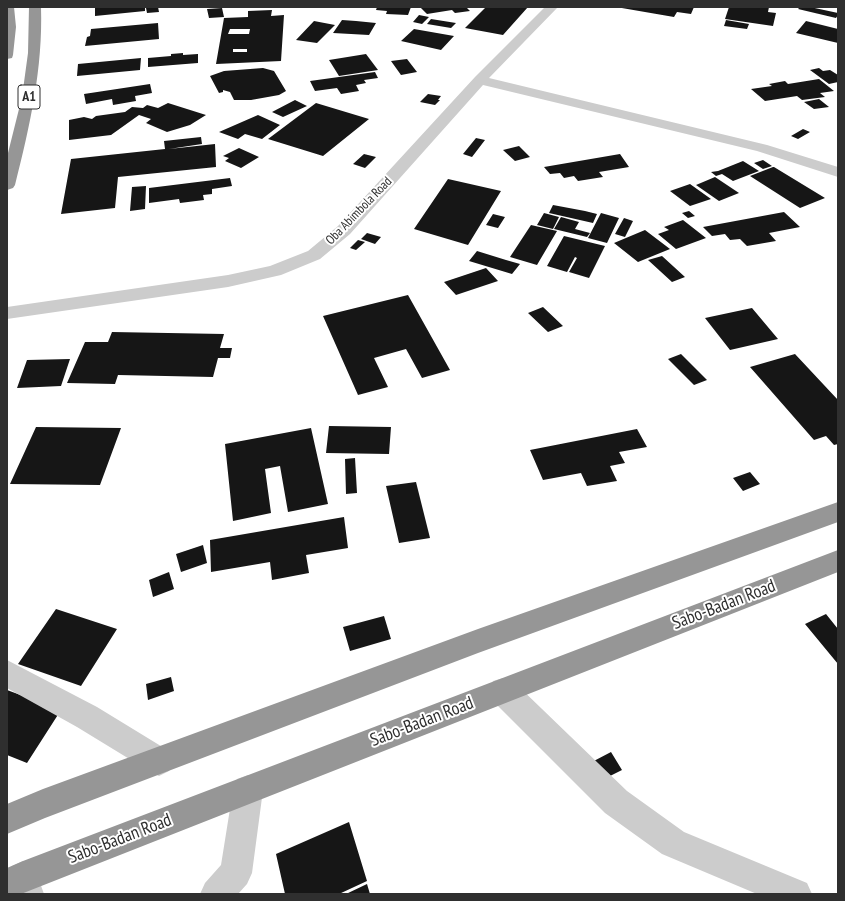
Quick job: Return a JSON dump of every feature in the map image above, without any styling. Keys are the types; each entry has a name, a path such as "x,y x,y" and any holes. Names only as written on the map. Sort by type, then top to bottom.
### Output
{"highway":[{"path":"7,55 10,27 8,7"},
{"name":"A1","path":"7,185 28,102 34,66 37,34 35,7"},
{"path":"7,819 471,644 838,512"},
{"name":"Sabo-Badan Road","path":"19,885 248,790 838,561"}],"street":[{"name":"Oba Abimbola Road","path":"7,313 228,281 275,271 314,255 344,230 480,80 552,7"},
{"path":"480,80 762,148 838,172"},
{"path":"7,673 87,717 159,761"},
{"path":"503,691 616,802 673,843 796,894"},
{"path":"216,894 236,873 248,790"}],"building":[{"path":"95,7 145,7 145,11 95,16"},
{"path":"158,7 159,12 147,13 146,8"},
{"path":"377,7 411,7 408,15 386,14 387,11 376,10"},
{"path":"420,7 469,7 467,8 470,11 455,13 452,10 427,14"},
{"path":"486,7 528,7 503,35 465,28"},
{"path":"616,7 694,7 691,14 677,12 674,17"},
{"path":"729,7 769,7 768,12 776,13 773,26 725,19"},
{"path":"800,7 810,7 838,13 838,15 836,18 798,9"},
{"path":"222,8 224,17 209,18 207,9"},
{"path":"272,10 271,16 284,15 281,61 216,64 224,18 248,17 248,11","holes":["230,29 250,29 249,34 228,34","233,49 247,49 247,52 233,52"]},
{"path":"419,15 429,17 422,24 413,22"},
{"path":"431,19 456,23 451,28 427,24"},
{"path":"342,20 376,23 369,35 333,33"},
{"path":"726,20 749,24 747,29 724,26"},
{"path":"314,21 335,25 317,43 296,40"},
{"path":"806,21 838,29 838,43 796,33"},
{"path":"158,23 159,39 85,46 87,37 90,36 91,29"},
{"path":"414,29 454,36 441,50 401,41"},
{"path":"183,53 183,55 198,54 198,63 148,67 148,58 171,56 171,54"},
{"path":"366,54 378,70 339,76 329,60"},
{"path":"141,58 140,70 77,76 78,64"},
{"path":"407,59 417,72 401,75 391,61"},
{"path":"263,68 274,71 286,91 279,95 251,100 234,100 230,92 223,90 223,92 219,93 210,76 224,71"},
{"path":"819,68 823,71 830,70 838,75 838,82 829,84 810,70"},
{"path":"375,72 378,78 364,80 366,83 356,85 359,91 341,94 337,88 315,91 310,81"},
{"path":"819,79 834,91 820,93 825,97 802,100 797,96 765,101 751,89 772,86 769,84 785,81 788,84"},
{"path":"150,84 152,93 135,96 136,101 113,105 112,99 86,104 84,94"},
{"path":"428,94 441,96 438,100 440,100 435,105 420,102"},
{"path":"819,99 829,107 814,109 804,102"},
{"path":"295,100 307,106 283,117 272,112"},
{"path":"168,103 206,115 190,125 167,132 146,123 151,119 139,115 111,135 69,140 69,120 84,117 92,119 96,116 125,112 132,107 143,108 147,105 158,108"},
{"path":"316,103 369,119 323,156 268,139"},
{"path":"258,115 280,125 262,139 245,134 238,139 219,132"},
{"path":"803,129 810,132 798,139 791,136"},
{"path":"201,137 202,144 169,149 215,144 216,167 118,177 115,208 61,214 71,159 165,149 164,141"},
{"path":"476,138 485,140 472,157 463,154"},
{"path":"519,146 530,157 515,161 503,150"},
{"path":"239,148 259,157 241,168 225,161 229,158 223,156"},
{"path":"364,154 376,157 365,168 353,164"},
{"path":"620,154 629,167 599,172 603,177 578,181 574,176 564,178 560,173 550,174 544,167"},
{"path":"763,160 772,166 763,169 754,163"},
{"path":"743,161 759,171 733,181 722,174 716,176 711,172 718,171"},
{"path":"773,167 825,198 800,208 750,176"},
{"path":"715,177 739,193 719,201 696,185"},
{"path":"230,178 232,186 212,189 212,194 203,195 204,200 180,203 179,199 149,203 149,188"},
{"path":"448,179 501,191 468,245 414,229"},
{"path":"690,184 711,199 690,206 670,191"},
{"path":"146,186 145,209 130,211 132,187"},
{"path":"553,205 597,214 593,223 549,213"},
{"path":"689,211 695,216 688,218 682,213"},
{"path":"784,212 800,227 769,233 776,241 747,246 740,239 730,240 725,234 712,236 703,227"},
{"path":"544,213 559,217 553,229 537,225"},
{"path":"601,213 619,218 607,243 588,238"},
{"path":"493,214 505,217 498,228 486,225"},
{"path":"561,217 579,222 575,229 590,233 587,237 554,229"},
{"path":"624,218 633,221 625,237 615,234"},
{"path":"683,220 706,238 676,249 658,234 669,230 664,227"},
{"path":"531,225 557,231 537,265 510,257"},
{"path":"645,230 670,249 638,262 614,243"},
{"path":"367,233 381,237 375,244 361,239"},
{"path":"564,236 605,246 589,278 569,272 577,258 575,257 567,272 547,266"},
{"path":"358,240 365,242 356,250 350,248"},
{"path":"477,251 520,264 512,274 469,261"},
{"path":"662,256 685,277 672,282 648,260"},
{"path":"486,268 498,281 456,295 444,282"},
{"path":"408,295 450,370 422,378 406,349 374,358 388,387 358,395 323,316"},
{"path":"543,307 563,326 548,332 528,313"},
{"path":"752,308 778,339 730,350 705,318"},
{"path":"112,332 224,334 220,348 232,348 230,358 218,358 213,377 118,375 115,384 67,383 85,342 108,342"},
{"path":"681,354 707,380 694,385 668,359"},
{"path":"795,354 838,400 838,444 834,445 826,436 814,440 750,367"},
{"path":"70,359 61,386 17,388 27,360"},
{"path":"329,426 391,427 389,454 326,453"},
{"path":"36,427 121,428 100,485 10,484"},
{"path":"311,428 328,504 288,512 280,466 265,469 271,513 233,521 225,444"},
{"path":"637,429 647,447 619,452 625,463 610,466 617,481 587,486 581,473 543,480 530,450"},
{"path":"355,458 357,493 346,494 345,459"},
{"path":"750,472 760,484 743,491 733,478"},
{"path":"416,482 430,538 399,543 386,486"},
{"path":"344,517 348,548 306,555 309,573 272,580 270,562 211,572 210,540"},
{"path":"203,545 207,563 181,572 176,554"},
{"path":"169,572 174,589 153,597 149,580"},
{"path":"56,609 117,629 81,686 18,664"},
{"path":"826,614 838,629 838,664 805,624"},
{"path":"384,616 391,639 350,651 343,627"},
{"path":"171,677 174,691 148,700 146,684"},
{"path":"7,690 61,710 27,763 7,755"},
{"path":"611,752 622,770 600,781 590,763"},
{"path":"349,822 367,881 339,894 285,894 276,854"},
{"path":"367,884 370,894 346,894"}]}
